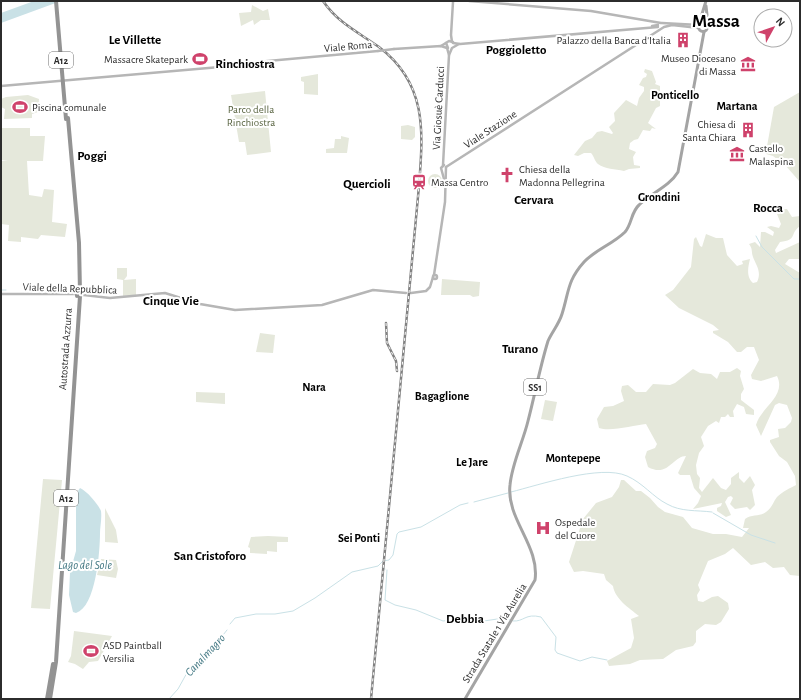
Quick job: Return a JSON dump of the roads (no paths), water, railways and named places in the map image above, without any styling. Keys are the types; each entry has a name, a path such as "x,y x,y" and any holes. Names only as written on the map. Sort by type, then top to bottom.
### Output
{"highway":[{"name":"Autostrada Azzurra","path":"48,699 56,662 78,294 79,243 57,1"}],"main road":[{"path":"453,42 451,35 454,1"},
{"path":"468,1 590,11 701,30"},
{"path":"703,20 707,15 706,1"},
{"path":"701,30 706,6"},
{"name":"Strada Statale 1 Via Aurelia","path":"465,699 510,620 533,586 536,572 535,561 512,506 509,493 511,478 528,420 540,368 551,333 561,317 568,286 584,262 607,246 627,229 638,205 675,177 681,160 701,30 708,28 703,20"},
{"path":"447,42 460,44 648,27 659,24"},
{"path":"659,24 663,28"},
{"path":"659,24 663,28"},
{"path":"654,34 659,24"},
{"path":"654,34 670,25 701,30"},
{"name":"Viale Stazione","path":"444,168 654,34"},
{"path":"441,46 447,42 451,35"},
{"name":"Via Giosuè Carducci","path":"444,168 449,55 447,42"},
{"name":"Via Giosuè Carducci","path":"449,55 453,42"},
{"path":"452,48 460,44"},
{"name":"Viale Roma","path":"1,86 394,49 441,46 452,48"},
{"path":"411,293 419,294 426,291 434,276 445,196 444,168"},
{"name":"Viale della Repubblica","path":"1,294 75,294 110,298 165,293 200,304 235,310 322,305 373,290 406,293"}],"water":[{"path":"34,1 61,1 1,23 1,13"},
{"name":"Lago del Sole","path":"80,488 95,501 100,508 101,517 96,578 83,609 76,613 73,612 69,595 70,572 76,551 76,494"}],"waterway":[{"path":"756,236 762,247 794,279 800,279"},
{"path":"1,290 6,290"},
{"path":"511,492 586,474 602,472 616,473 633,479 657,498 672,507 683,510 712,512"},
{"path":"474,502 508,493"},
{"path":"230,624 235,618 256,614 275,614 293,611 315,598 352,572 378,566 383,561 389,560 393,555 397,534 399,532 421,527 460,505 468,503"},
{"path":"713,513 751,535 775,543"},
{"path":"387,570 385,600 395,605 416,610 443,621 459,619 484,621 504,618 510,620"},
{"path":"513,621 531,616 541,617 556,637 555,650 557,653 580,661 592,657 607,660"},
{"name":"Canalmagro","path":"169,699 178,689 188,671 209,653 227,630"}],"railway":[{"path":"323,1 342,21 379,47 395,61 406,77 414,93 419,110 421,128 419,186 371,699"},
{"path":"386,323 387,343 396,361 397,371"}],"place":[{"name":"Palazzo della Banca d'Italia","path":"683,40"},
{"name":"Massacre Skatepark","path":"200,59"},
{"name":"Museo Diocesano di Massa","path":"748,64"},
{"name":"Piscina comunale","path":"20,107"},
{"name":"Chiesa di Santa Chiara","path":"748,130"},
{"name":"Castello Malaspina","path":"737,154"},
{"name":"Chiesa della Madonna Pellegrina","path":"507,175"},
{"name":"Massa Centro","path":"419,182"},
{"name":"Ospedale del Cuore","path":"543,528"},
{"name":"ASD Paintball Versilia","path":"91,651"}],"district":[{"name":"Massa","path":"716,20"},
{"name":"Le Villette","path":"135,39"},
{"name":"Poggioletto","path":"516,49"},
{"name":"Rinchiostra","path":"245,63"},
{"name":"Ponticello","path":"675,95"},
{"name":"Martana","path":"737,106"},
{"name":"Poggi","path":"92,155"},
{"name":"Quercioli","path":"367,183"},
{"name":"Grondini","path":"659,197"},
{"name":"Cervara","path":"534,199"},
{"name":"Rocca","path":"768,207"},
{"name":"Cinque Vie","path":"171,300"},
{"name":"Turano","path":"520,348"},
{"name":"Nara","path":"314,387"},
{"name":"Bagaglione","path":"442,396"},
{"name":"Montepepe","path":"573,458"},
{"name":"Le Jare","path":"472,462"},
{"name":"Sei Ponti","path":"359,538"},
{"name":"San Cristoforo","path":"210,555"},
{"name":"Debbia","path":"465,618"}],"park label":[{"name":"Parco della Rinchiostra","path":"251,115"}]}
